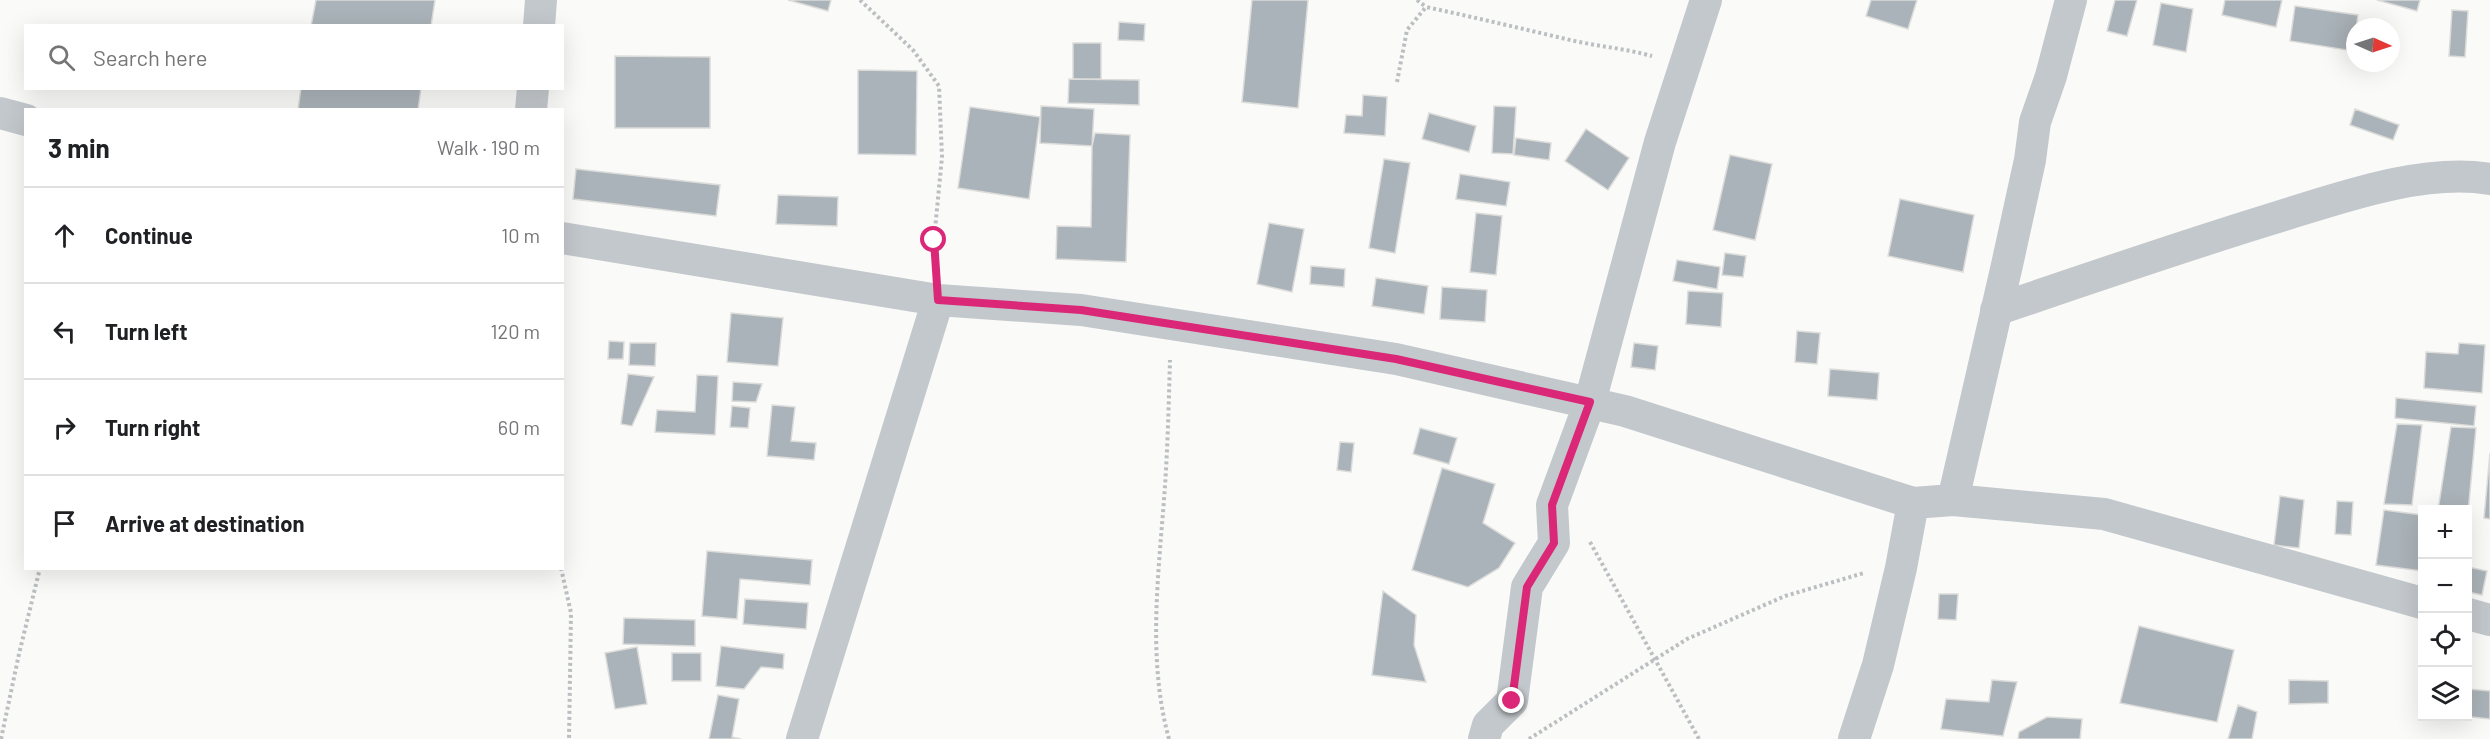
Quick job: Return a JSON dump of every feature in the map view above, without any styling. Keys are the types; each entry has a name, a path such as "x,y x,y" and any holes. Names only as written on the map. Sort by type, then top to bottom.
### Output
{"street":[{"path":"539,24 541,0"},
{"path":"1484,739 1488,725 1512,701 1527,587 1554,543 1552,505 1590,402 1634,233 1706,0"},
{"path":"1953,500 2030,160 2035,122 2051,76 2071,0"},
{"path":"531,108 533,90"},
{"path":"0,113 24,119"},
{"path":"1996,309 2185,246 2346,196 2454,175 2490,179"},
{"path":"564,238 938,300 1081,310 1172,326 1396,359 1636,414 1913,503 1953,500 2104,514 2418,602"},
{"path":"802,739 938,300"},
{"path":"1854,739 1878,665 1913,503"},
{"path":"2472,615 2490,620"}],"path":[{"path":"860,0 913,50 939,86 942,157 934,240 938,300"},
{"path":"1417,0 1426,7 1497,21 1568,40 1625,49 1685,65"},
{"path":"1397,82 1407,30 1426,7"},
{"path":"1169,739 1162,711 1157,658 1158,562 1166,470 1172,326"},
{"path":"1585,533 1653,660 1699,739"},
{"path":"1529,739 1687,639 1785,596 1902,562"},
{"path":"2,739 19,654 40,570"},
{"path":"561,570 571,613 569,739"}],"building":[{"path":"316,0 435,0 431,24 311,24"},
{"path":"788,0 831,0 828,11"},
{"path":"1252,0 1308,0 1298,108 1242,102"},
{"path":"1871,0 1917,0 1908,29 1866,16"},
{"path":"2115,0 2137,0 2127,36 2107,31"},
{"path":"2225,0 2282,0 2276,27 2222,15"},
{"path":"2377,0 2420,0 2417,11"},
{"path":"2161,3 2193,9 2186,52 2153,45"},
{"path":"2295,6 2358,15 2358,18 2346,18 2346,50 2290,41"},
{"path":"2452,10 2468,11 2465,57 2449,56"},
{"path":"1119,22 1145,24 1144,41 1118,40"},
{"path":"1073,43 1101,43 1101,79 1073,79"},
{"path":"615,56 710,57 710,128 615,128"},
{"path":"858,70 917,71 916,155 858,154"},
{"path":"1069,79 1139,80 1139,105 1068,103"},
{"path":"301,90 421,90 418,108 298,108"},
{"path":"1363,95 1387,97 1385,136 1344,133 1346,115 1362,116"},
{"path":"1041,106 1094,109 1092,146 1040,143"},
{"path":"1494,106 1516,107 1513,154 1492,153"},
{"path":"970,107 1040,117 1029,199 958,188"},
{"path":"2355,109 2399,125 2393,140 2350,125"},
{"path":"1429,113 1476,126 1469,152 1422,139"},
{"path":"1586,129 1629,158 1608,190 1565,161"},
{"path":"1095,133 1130,135 1126,262 1056,259 1057,226 1091,227 1092,146"},
{"path":"1516,138 1551,143 1549,160 1514,155"},
{"path":"1730,155 1772,164 1755,240 1713,230"},
{"path":"1384,159 1410,163 1395,253 1369,248"},
{"path":"576,169 720,185 716,216 573,199"},
{"path":"1460,174 1510,182 1506,206 1456,199"},
{"path":"778,195 838,197 837,226 776,224"},
{"path":"1900,199 1974,215 1963,272 1888,256"},
{"path":"1476,213 1502,216 1496,275 1470,272"},
{"path":"1269,223 1304,229 1292,292 1257,284"},
{"path":"1725,253 1746,256 1743,277 1722,275"},
{"path":"1677,260 1720,267 1717,289 1673,281"},
{"path":"1311,266 1345,269 1344,287 1310,284"},
{"path":"1376,278 1428,286 1424,314 1372,306"},
{"path":"1442,287 1487,290 1485,322 1440,319"},
{"path":"1688,291 1723,293 1721,327 1686,324"},
{"path":"731,313 783,318 778,366 727,362"},
{"path":"1797,331 1820,333 1817,364 1795,362"},
{"path":"609,341 624,342 623,359 608,359"},
{"path":"630,343 656,343 655,366 629,365"},
{"path":"1634,343 1658,346 1655,370 1631,367"},
{"path":"2459,343 2485,345 2482,393 2424,388 2426,352 2458,354"},
{"path":"1830,369 1879,373 1877,400 1828,396"},
{"path":"628,374 654,377 632,426 621,424"},
{"path":"697,375 718,376 715,435 655,432 657,410 695,412"},
{"path":"733,382 762,384 756,402 732,401"},
{"path":"2396,398 2476,406 2474,426 2395,418"},
{"path":"772,405 795,407 791,441 816,443 814,460 767,456"},
{"path":"732,406 750,408 748,428 730,427"},
{"path":"2397,424 2422,425 2412,505 2384,504"},
{"path":"2451,427 2476,428 2469,505 2439,505"},
{"path":"1420,428 1457,438 1449,464 1413,454"},
{"path":"1340,442 1354,443 1351,472 1337,470"},
{"path":"2490,453 2490,519 2484,518"},
{"path":"1442,468 1495,484 1483,523 1515,543 1499,568 1468,587 1412,570"},
{"path":"2280,496 2304,500 2299,548 2274,545"},
{"path":"2337,501 2353,502 2351,535 2335,534"},
{"path":"2384,510 2418,514 2418,570 2376,565"},
{"path":"707,551 812,560 810,585 740,579 737,619 702,616"},
{"path":"2472,568 2487,571 2482,595 2472,593"},
{"path":"1383,591 1416,615 1414,645 1426,682 1372,675"},
{"path":"1939,594 1958,594 1956,620 1938,619"},
{"path":"745,599 808,603 806,629 743,624"},
{"path":"624,618 695,620 695,646 623,644"},
{"path":"2139,626 2234,650 2217,722 2120,703"},
{"path":"721,646 784,654 783,669 761,667 744,689 716,686"},
{"path":"637,647 647,704 615,709 605,653"},
{"path":"672,653 701,653 701,681 672,681"},
{"path":"1992,680 2017,682 2003,736 1941,729 1946,699 1989,702"},
{"path":"2289,680 2328,681 2328,703 2289,704"},
{"path":"2472,689 2490,691 2490,719 2472,717"},
{"path":"718,695 739,699 732,737 741,739 709,739"},
{"path":"2238,705 2257,712 2252,739 2228,739"},
{"path":"2047,717 2082,719 2080,739 2018,739 2019,732"}],"route":[{"path":"934,240 938,300 1081,310 1172,326 1396,359 1590,402 1552,505 1554,543 1527,587 1512,701"}]}
